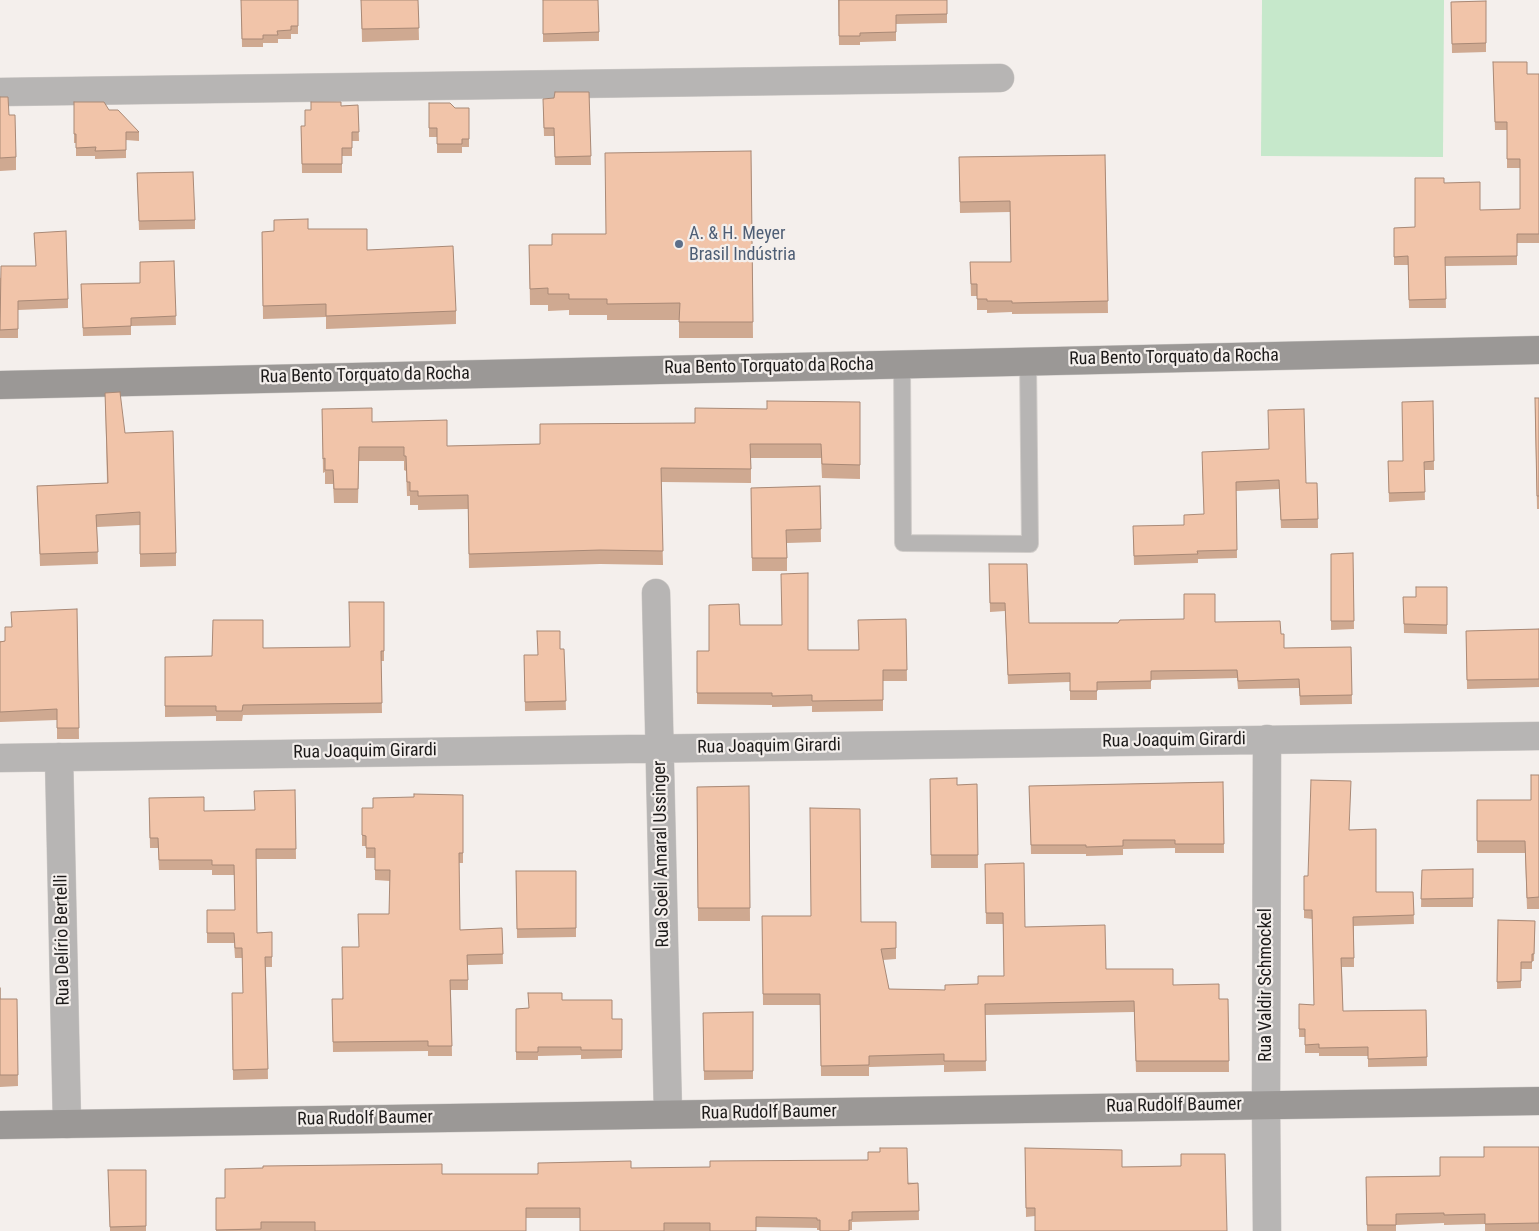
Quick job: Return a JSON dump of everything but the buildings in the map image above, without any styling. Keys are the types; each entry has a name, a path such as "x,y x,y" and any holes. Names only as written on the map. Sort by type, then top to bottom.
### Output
{"street":[{"path":"0,92 1000,78"},
{"name":"Rua Bento Torquato da Rocha","path":"0,384 1539,350"},
{"name":"Rua Soeli Amaral Ussinger","path":"656,594 668,1114"},
{"name":"Rua Joaquim Girardi","path":"0,758 1539,736"},
{"name":"Rua Valdir Schmockel","path":"1267,739 1267,1231"},
{"name":"Rua Delírio Bertelli","path":"60,757 67,1124"},
{"name":"Rua Rudolf Baumer","path":"0,1125 1539,1101"}],"lane":[{"path":"902,364 902,543 1030,544 1028,362"}],"green space":[{"path":"1262,0 1444,0 1443,157 1261,156"}],"place":[{"name":"A. & H. Meyer Brasil Indústria","path":"679,244"}]}
